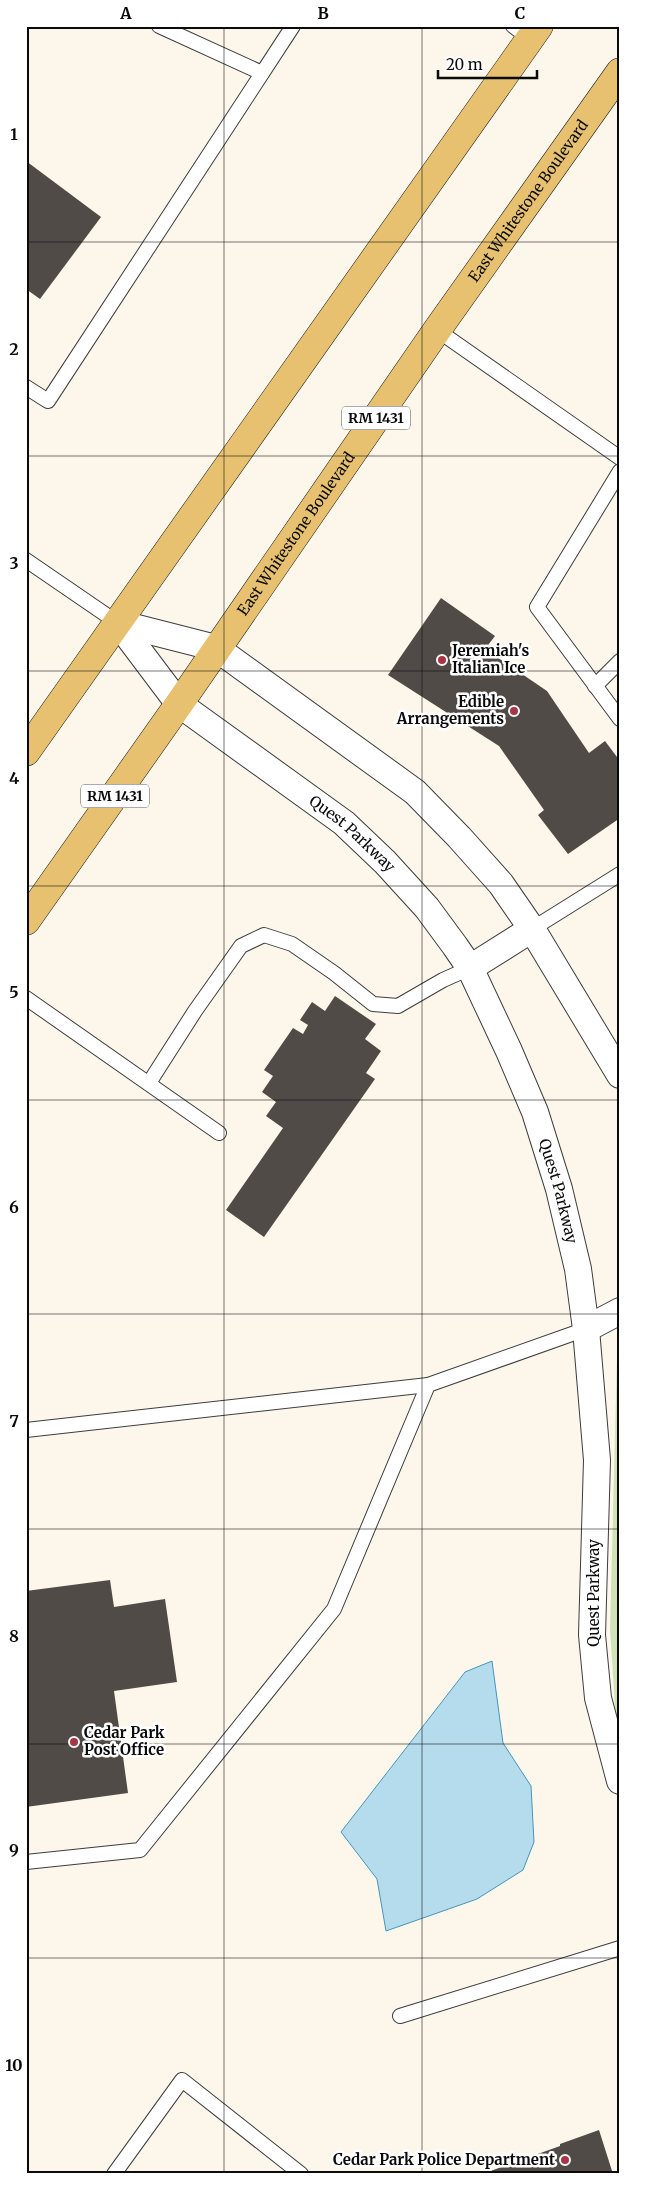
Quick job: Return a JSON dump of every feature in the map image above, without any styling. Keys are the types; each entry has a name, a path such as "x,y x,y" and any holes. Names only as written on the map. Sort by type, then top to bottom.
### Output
{"main road":[{"path":"26,752 118,623 527,30"},
{"name":"East Whitestone Boulevard","path":"26,921 180,704 216,648 436,330 620,72"}],"street":[{"path":"118,623 216,648 415,792 501,884 532,929 620,1075"},
{"name":"Quest Parkway","path":"118,623 180,704 344,823 385,862 427,908 470,968 509,1051 535,1112 561,1198 578,1269 586,1329 596,1460 592,1635 598,1698 620,1781"},
{"path":"470,968 532,929"},
{"path":"586,1329 620,1312"}],"lane":[{"path":"159,26 262,73"},
{"path":"26,387 48,401 293,26"},
{"path":"436,330 620,458"},
{"path":"620,471 537,607 620,719"},
{"path":"26,560 118,623"},
{"path":"595,686 620,661"},
{"path":"532,929 620,874"},
{"path":"149,1083 195,1011 241,946 264,935 292,944 334,973 373,1004 398,1006 443,980 470,968"},
{"path":"26,998 219,1132"},
{"path":"26,1430 428,1385 586,1329"},
{"path":"26,1862 140,1850 334,1609 428,1385"},
{"path":"400,2016 620,1948"},
{"path":"114,2174 182,2080 301,2174"}],"green space":[{"path":"620,1341 620,1732 616,1722 610,1629 617,1356"}],"water":[{"path":"492,1661 503,1743 531,1786 534,1842 523,1870 477,1899 386,1931 377,1879 341,1832 465,1672"}],"building":[{"path":"26,161 101,217 40,299 26,289"},
{"path":"441,598 495,636 485,649 547,691 589,753 605,741 620,761 620,818 568,854 538,815 544,810 499,746 388,675"},
{"path":"335,996 376,1024 365,1039 381,1051 366,1073 375,1079 264,1237 226,1210 283,1128 266,1116 276,1102 262,1092 273,1076 264,1070 293,1028 303,1034 308,1025 300,1020 312,1002 325,1011"},
{"name":"Cedar Park Post Office","path":"110,1580 114,1607 165,1599 177,1682 114,1691 128,1793 26,1807 26,1591"},
{"name":"Cedar Park Police Department","path":"599,2130 613,2174 482,2174 560,2146 560,2144"}],"place":[{"name":"Jeremiah's Italian Ice","path":"442,660"},
{"name":"Edible Arrangements","path":"514,711"},
{"name":"Cedar Park Post Office","path":"74,1742"},
{"name":"Cedar Park Police Department","path":"565,2160"}]}
